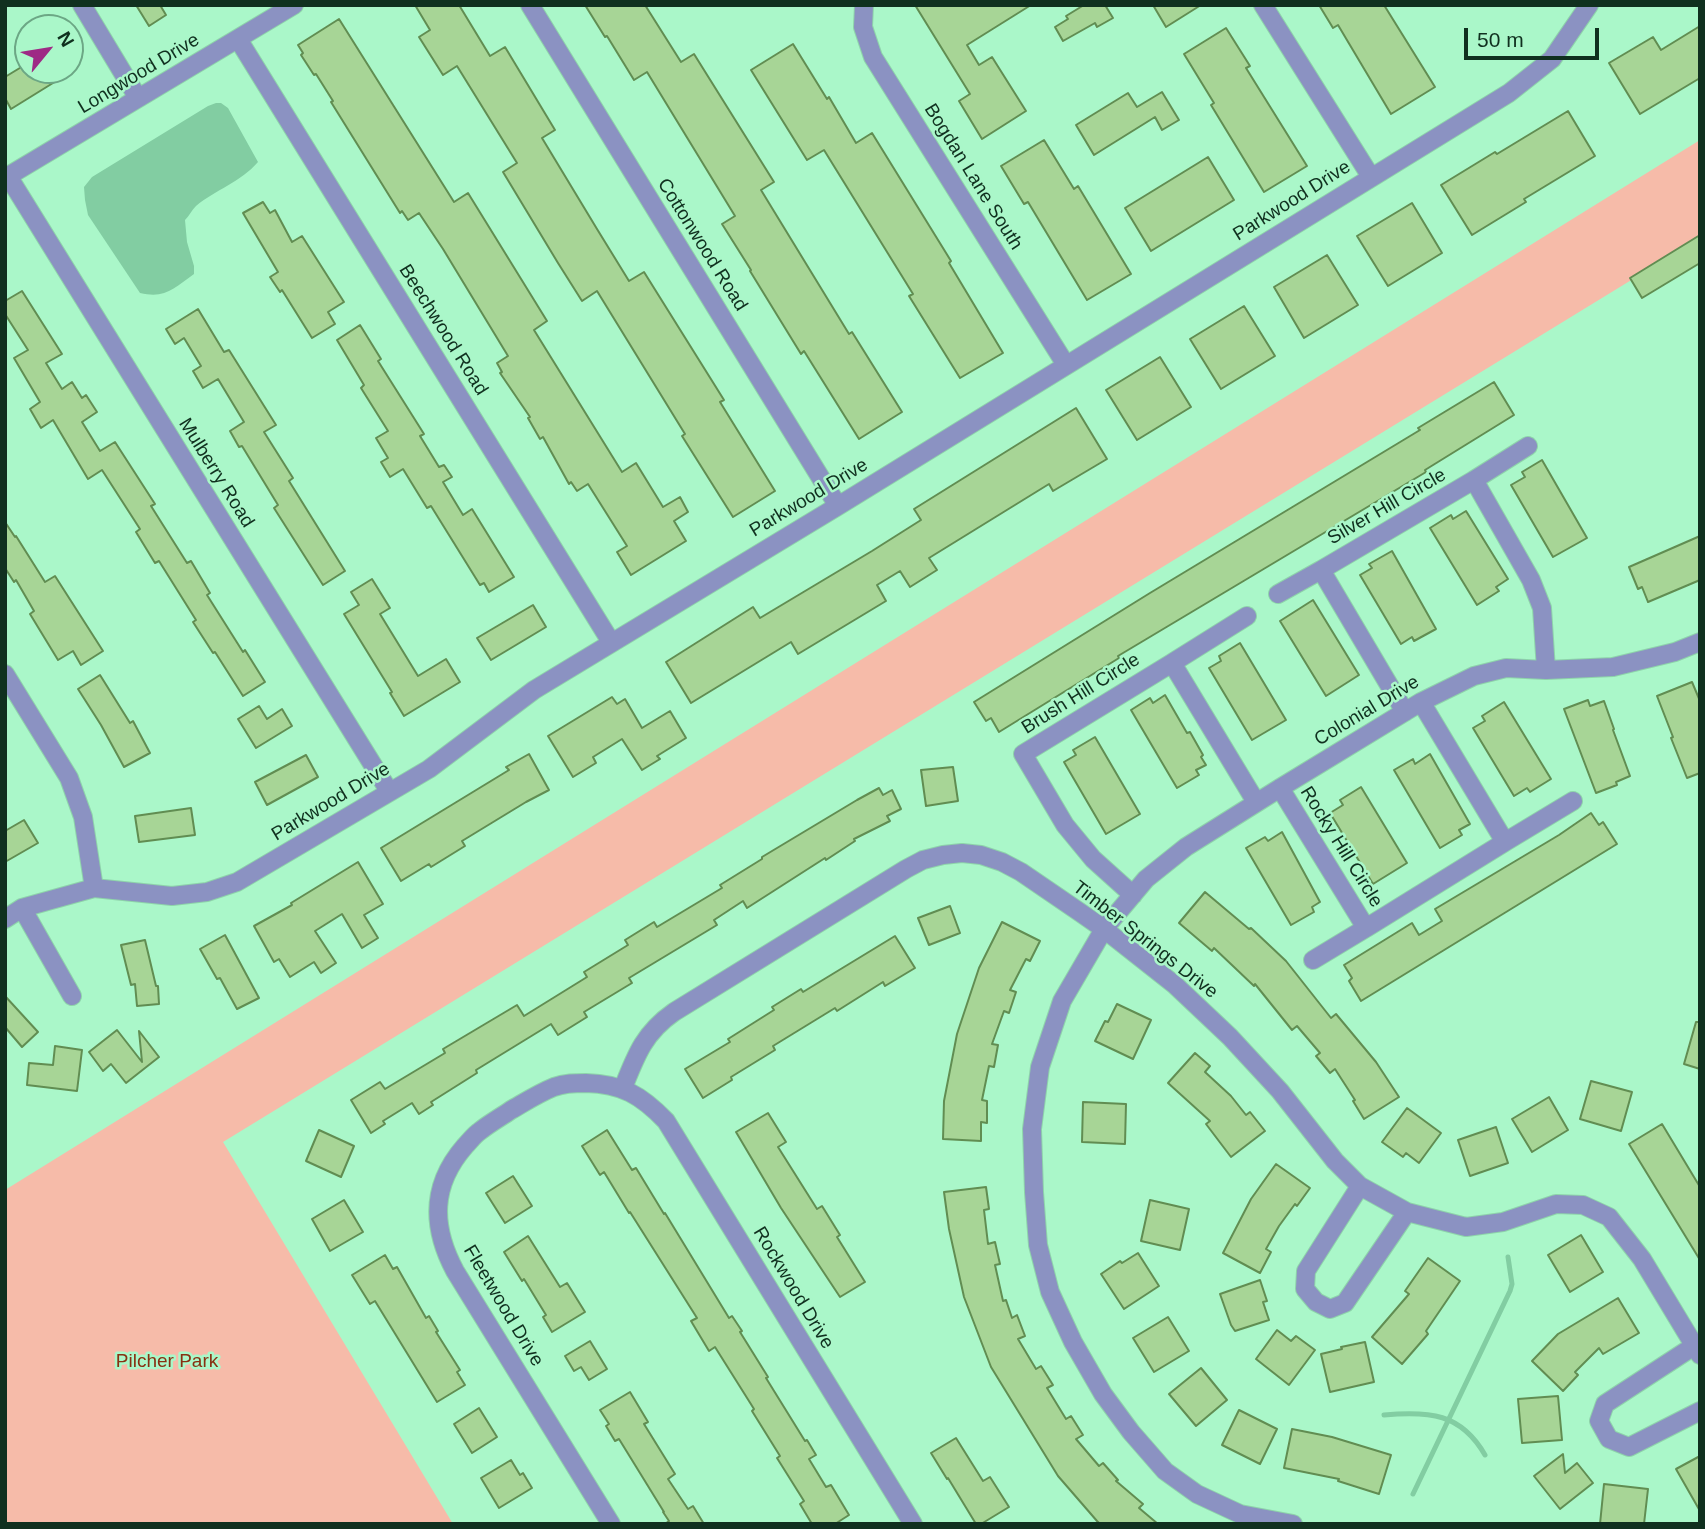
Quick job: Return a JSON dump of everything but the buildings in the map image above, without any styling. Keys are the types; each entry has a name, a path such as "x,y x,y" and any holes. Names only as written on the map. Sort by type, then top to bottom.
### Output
{"street":[{"path":"82,5 138,98"},
{"name":"Longwood Drive","path":"7,177 294,5"},
{"name":"Cottonwood Road","path":"530,5 838,506"},
{"name":"Bogdan Lane South","path":"864,5 863,27 873,57 1066,365"},
{"path":"1263,5 1371,177"},
{"name":"Parkwood Drive","path":"5,919 22,908 94,888 172,896 207,892 237,882 429,769 534,690 611,642 838,506 1509,93 1552,59 1589,5"},
{"name":"Beechwood Road","path":"238,39 611,642"},
{"name":"Mulberry Road","path":"7,177 389,791"},
{"name":"Silver Hill Circle","path":"1279,594 1528,446"},
{"name":"Silver Hill Circle","path":"1474,480 1539,599 1542,608 1546,670"},
{"name":"Silver Hill Circle","path":"1321,570 1405,712"},
{"name":"Brush Hill Circle","path":"1133,895 1093,859 1065,825 1023,754 1247,617"},
{"name":"Colonial Drive","path":"1293,1524 1240,1514 1197,1494 1166,1471 1131,1432 1104,1394 1073,1342 1050,1292 1038,1245 1032,1129 1040,1067 1062,1001 1104,929 1146,879 1185,847 1421,702 1474,676 1506,668 1546,670 1614,667 1675,652 1700,642"},
{"name":"Brush Hill Circle","path":"1172,663 1256,802"},
{"path":"5,674 69,778 83,817 94,888"},
{"path":"1421,702 1505,842"},
{"name":"Rocky Hill Circle","path":"1280,788 1366,928"},
{"name":"Rocky Hill Circle","path":"1313,960 1573,801"},
{"name":"Timber Springs Drive","path":"623,1088 645,1039 658,1023 923,860 962,853 981,855 1021,872 1104,929 1175,985 1230,1037 1280,1091 1335,1161 1360,1186 1407,1212 1466,1227 1503,1222 1556,1204 1583,1205 1609,1217 1642,1259 1697,1350"},
{"path":"22,908 72,996"},
{"name":"Fleetwood Drive","path":"611,1524 455,1270 444,1247 437,1217 441,1185 456,1156 478,1132 492,1122 557,1086 571,1083 604,1084 623,1088"},
{"name":"Rockwood Drive","path":"623,1088 642,1098 656,1110 674,1132 913,1524"},
{"path":"1360,1186 1306,1271 1305,1289 1316,1302 1330,1309 1345,1303 1407,1212"},
{"path":"1697,1350 1605,1404 1599,1421 1609,1439 1629,1447 1700,1411"}],"green space":[{"name":"Pilcher Park","path":"1700,140 1700,238 223,1142 453,1524 5,1524 5,1190"}],"shaded area":[{"path":"216,103 228,108 258,162 244,175 196,206 185,220 194,274 163,293 140,293 88,215 84,187 92,177"}],"waterway":[{"path":"1413,1494 1510,1291 1512,1284 1508,1257"},
{"path":"1384,1415 1415,1414 1442,1418 1465,1430 1485,1455"}]}
